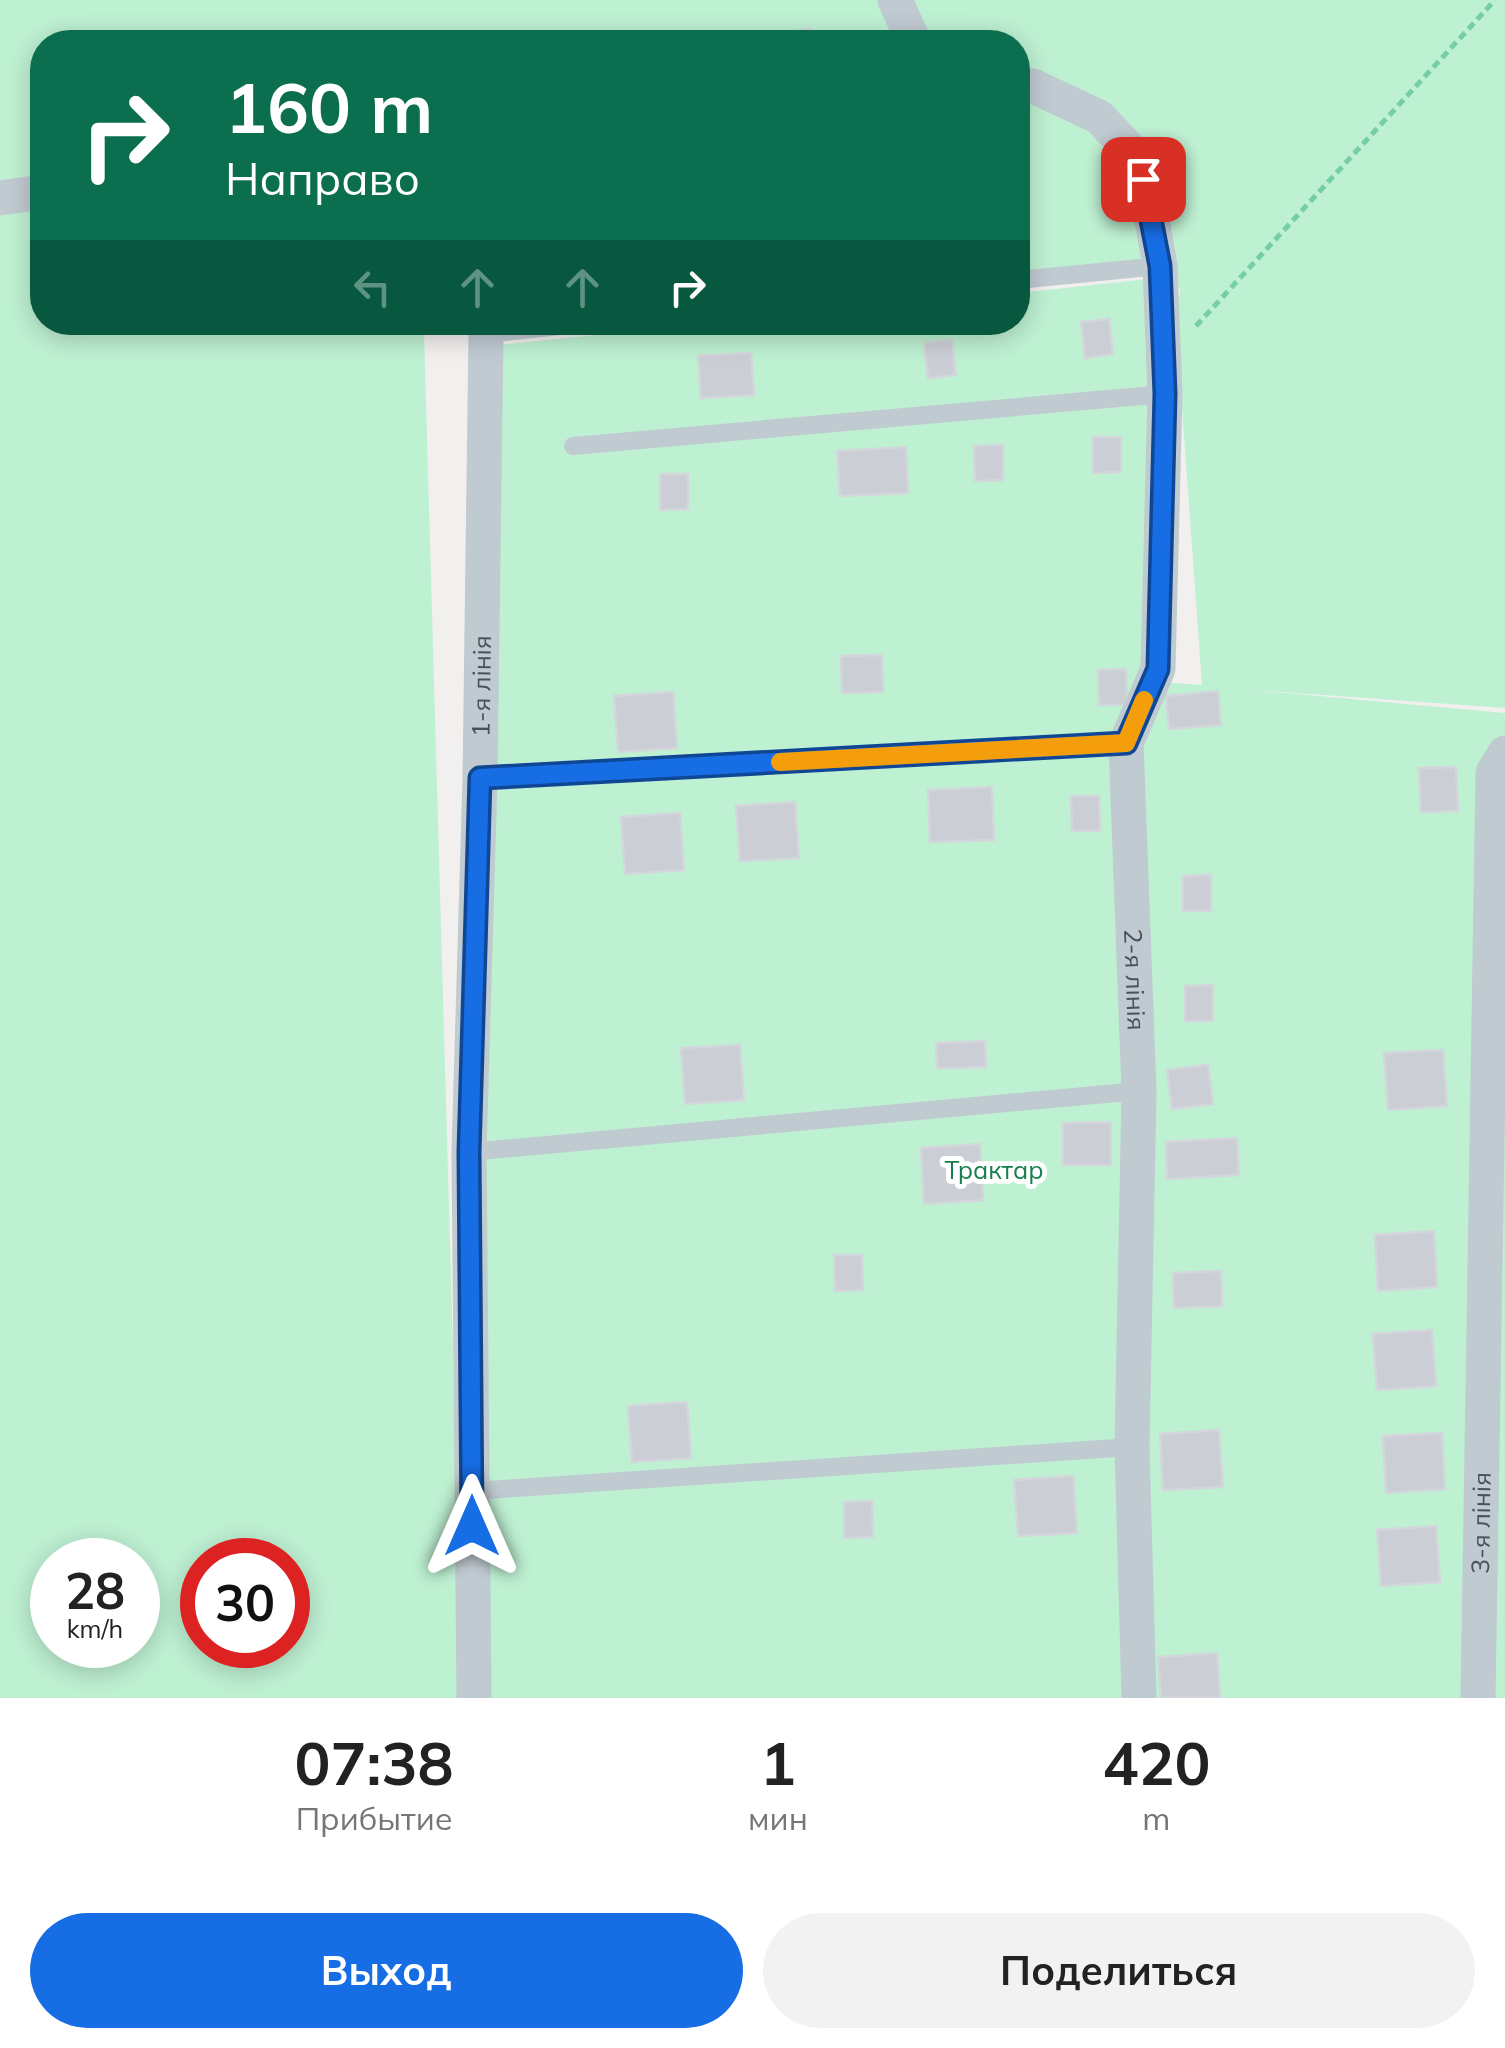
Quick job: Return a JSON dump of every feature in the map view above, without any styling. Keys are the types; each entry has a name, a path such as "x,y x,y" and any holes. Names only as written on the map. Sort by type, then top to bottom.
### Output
{"street":[{"path":"895,0 909,30"},
{"name":"2-я лінія","path":"1030,86 1099,116 1136,156 1150,202 1160,266 1164,377 1158,669 1126,743 1139,1091 1132,1447 1138,1698"},
{"path":"0,198 30,194"},
{"name":"1-я лінія","path":"474,1698 469,1152 480,778 486,335"},
{"name":"3-я лінія","path":"1478,1698 1493,773 1505,754"}],"lane":[{"path":"1030,279 1160,266"},
{"path":"573,446 1164,377"},
{"path":"480,778 1126,743"},
{"path":"469,1152 1139,1091"},
{"path":"472,1491 1132,1447"}],"path":[{"path":"1164,377 1495,0"}],"green space":[{"path":"0,0 887,0 900,30 30,30 30,335 424,335 463,1698 0,1698"},
{"name":"Трактар","path":"898,0 1505,0 1505,708 1253,690 1505,713 1505,1698 486,1698 481,1152 498,345 595,335 1030,335 1030,292 1148,279 1153,394 1145,681 1202,685 1176,325 1180,289 1155,266 1030,279 1030,30 909,30"}],"building":[{"path":"1109,319 1113,354 1085,358 1081,322"},
{"path":"952,340 956,375 928,378 924,343"},
{"path":"751,353 754,395 701,398 698,356"},
{"path":"1093,437 1121,437 1121,472 1093,473"},
{"path":"1003,445 1003,480 975,481 974,446"},
{"path":"906,447 908,493 840,496 837,451"},
{"path":"660,474 688,474 688,509 660,510"},
{"path":"882,655 883,692 842,693 841,656"},
{"path":"1126,669 1127,705 1099,705 1098,670"},
{"path":"1218,691 1221,725 1169,729 1166,696"},
{"path":"673,692 677,748 618,752 614,696"},
{"path":"1456,767 1458,811 1421,812 1419,768"},
{"path":"992,787 994,840 930,842 928,790"},
{"path":"1071,796 1099,796 1100,831 1072,831"},
{"path":"795,802 799,858 740,861 736,806"},
{"path":"680,813 684,870 625,874 621,817"},
{"path":"1211,875 1211,911 1183,911 1183,876"},
{"path":"1213,985 1213,1021 1185,1021 1185,986"},
{"path":"985,1041 986,1067 937,1068 936,1043"},
{"path":"740,1045 744,1100 685,1104 681,1048"},
{"path":"1443,1050 1447,1106 1388,1110 1384,1053"},
{"path":"1208,1065 1213,1104 1172,1109 1167,1070"},
{"path":"1111,1122 1111,1165 1063,1165 1063,1123"},
{"path":"1237,1138 1239,1175 1167,1179 1166,1142"},
{"path":"980,1144 983,1200 924,1204 921,1148"},
{"path":"1434,1231 1437,1287 1378,1291 1375,1235"},
{"path":"834,1255 862,1255 863,1290 835,1291"},
{"path":"1221,1271 1222,1306 1174,1308 1173,1273"},
{"path":"1432,1330 1436,1386 1377,1390 1373,1334"},
{"path":"687,1402 691,1458 632,1462 628,1406"},
{"path":"1219,1430 1223,1487 1163,1490 1160,1434"},
{"path":"1442,1433 1445,1489 1386,1493 1383,1436"},
{"path":"1073,1476 1077,1533 1018,1536 1014,1480"},
{"path":"872,1501 873,1537 844,1538 844,1502"},
{"path":"1436,1526 1440,1582 1381,1586 1377,1530"},
{"path":"1217,1653 1220,1698 1161,1698 1158,1657"}],"slow traffic":[{"path":"780,762 1126,743 1144,700"}],"route":[{"path":"472,1526 469,1152 480,778 1126,743 1158,669 1165,394 1160,266 1143,179"}]}
